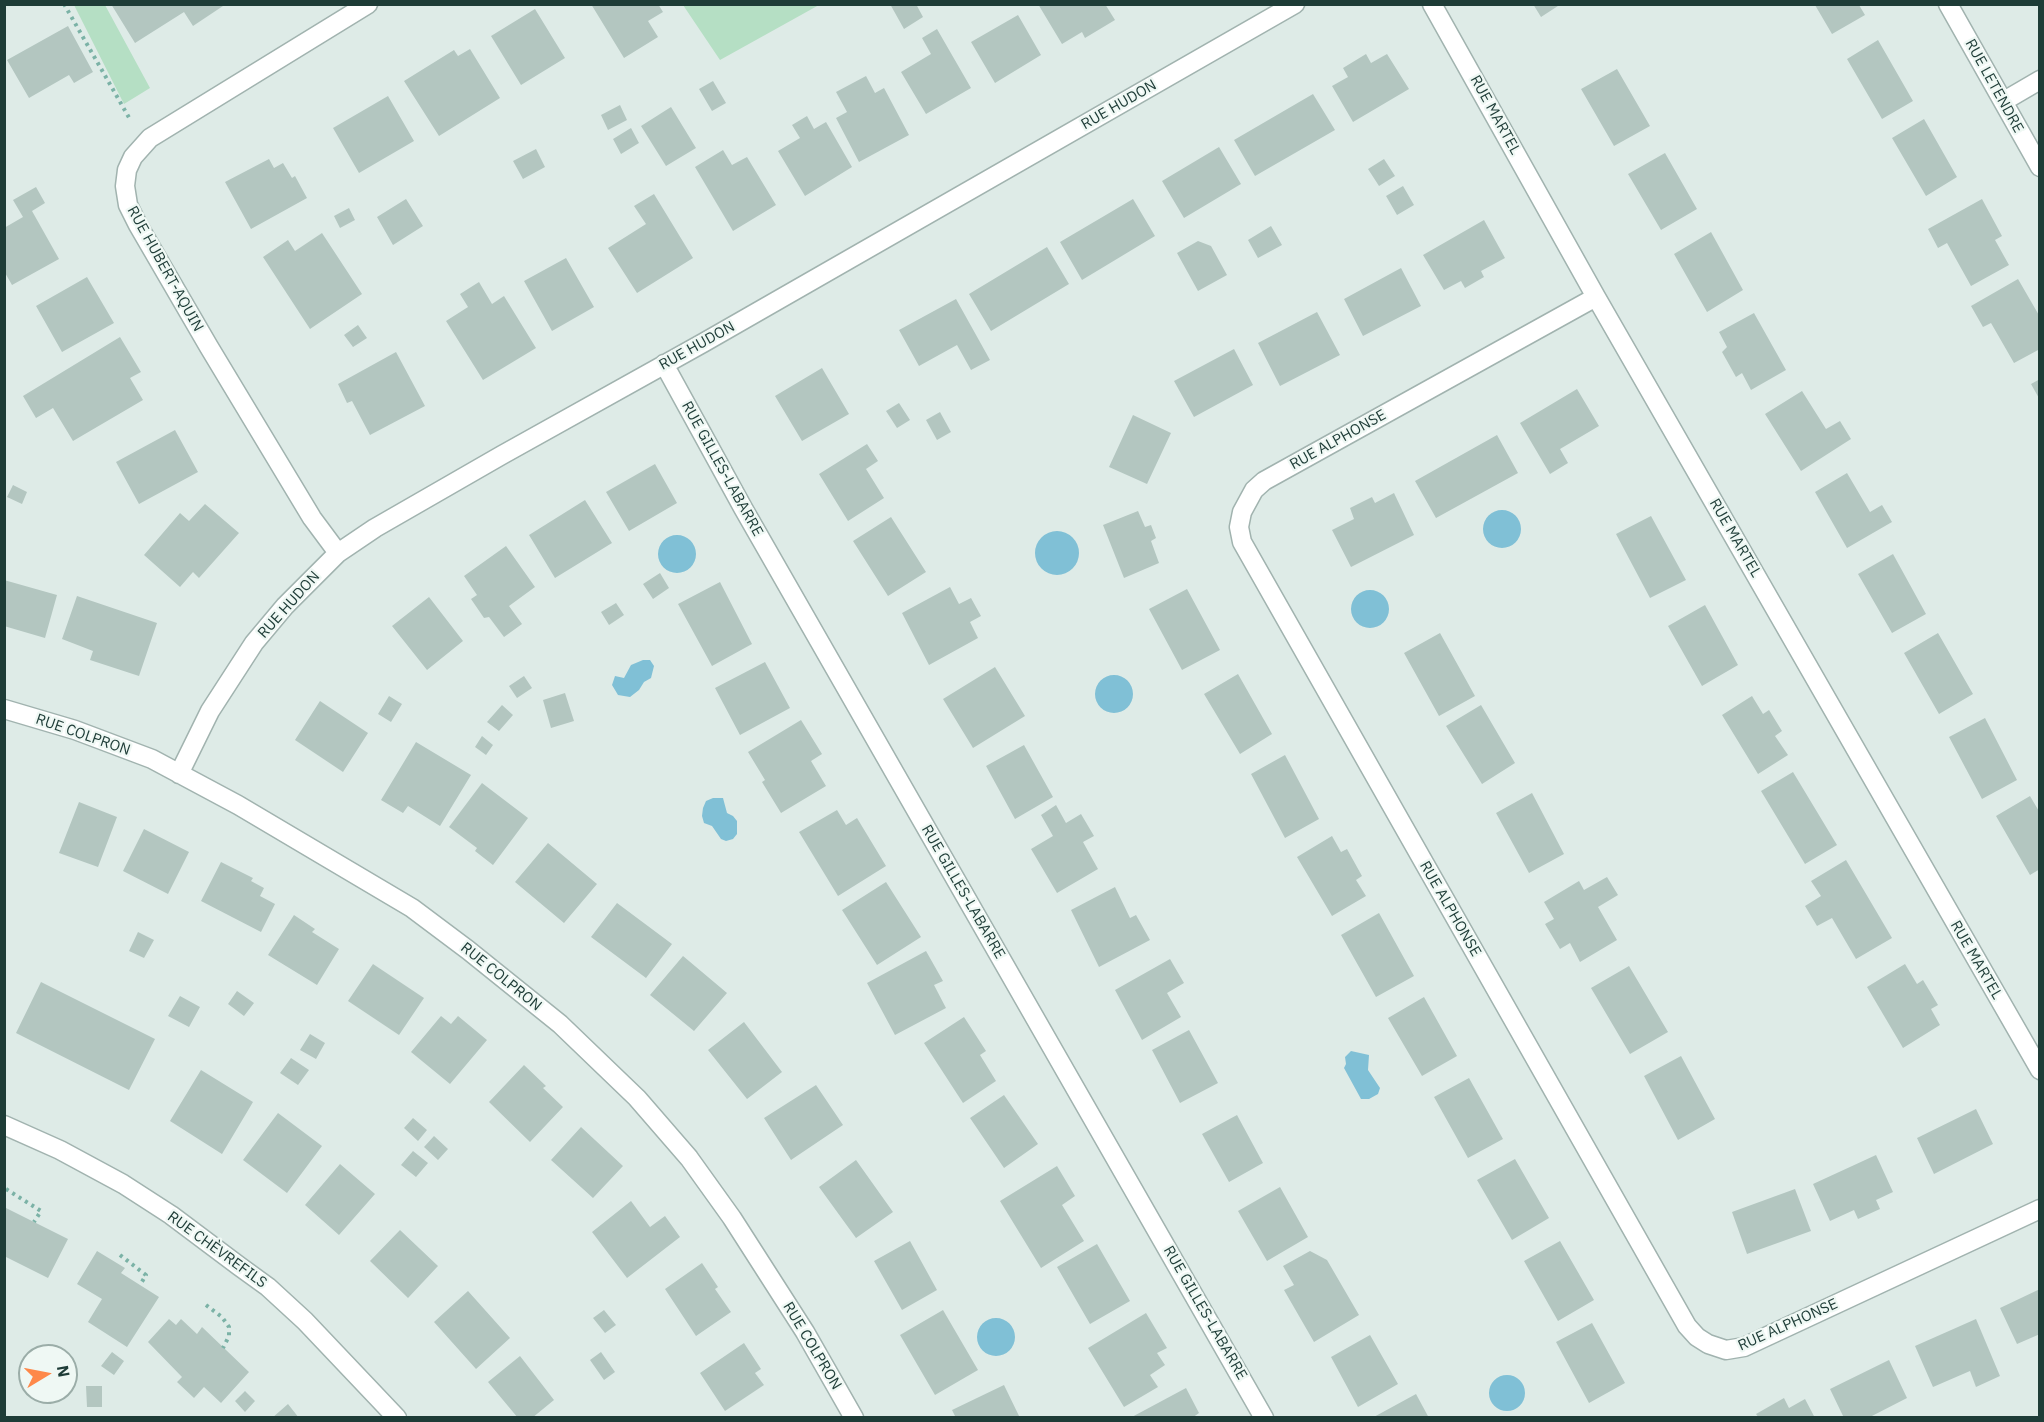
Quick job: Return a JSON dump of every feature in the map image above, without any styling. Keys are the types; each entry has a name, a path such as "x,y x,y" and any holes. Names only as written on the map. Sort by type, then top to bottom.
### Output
{"street":[{"name":"RUE HUBERT-AQUIN","path":"338,553 312,518 208,347 128,205 124,186 133,157 150,138 368,4"},
{"name":"RUE HUDON","path":"179,774 210,711 254,643 285,606 338,553 375,528 1295,4"},
{"name":"RUE MARTEL","path":"1432,4 1596,297 2040,1070"},
{"name":"RUE LETENDRE","path":"1948,4 2040,167"},
{"path":"2004,101 2040,80"},
{"name":"RUE ALPHONSE","path":"1596,297 1264,481 1246,501 1242,512 1239,526 1242,542 1669,1295 1687,1326 1697,1337 1725,1350 1744,1347 2040,1209"},
{"name":"RUE GILLES-LABARRE","path":"664,364 778,569 1264,1418"},
{"name":"RUE COLPRON","path":"4,709 75,730 152,759 320,852 412,908 560,1024 637,1098 689,1158 732,1218 793,1312 854,1418"},
{"name":"RUE CHÈVREFILS","path":"4,1125 60,1150 123,1184 171,1215 268,1287 305,1321 397,1418"}],"path":[{"path":"64,4 134,124"},
{"path":"6,1190 41,1211 34,1222"},
{"path":"120,1255 146,1275 140,1285"},
{"path":"206,1305 222,1317 229,1327 229,1336 223,1348"}],"green space":[{"path":"74,5 105,5 150,88 124,104"},
{"path":"683,5 819,5 720,60"}],"water":[{"path":"1502,510 1516,515 1521,529 1516,543 1502,548 1488,543 1483,529 1488,515"},
{"path":"1057,531 1072,538 1079,553 1072,568 1057,575 1042,568 1035,553 1042,538"},
{"path":"677,535 684,536 690,541 695,547 695,561 690,567 684,572 677,573 670,572 664,567 659,561 658,554 659,547 664,541 670,536"},
{"path":"1370,590 1383,596 1389,609 1383,622 1370,628 1357,622 1351,609 1357,596"},
{"path":"650,660 654,666 651,678 630,697 618,695 612,685 615,676 624,678 631,665"},
{"path":"1114,675 1121,676 1127,681 1132,687 1132,701 1127,707 1121,712 1114,713 1107,712 1101,707 1096,701 1095,694 1096,687 1101,681 1107,676"},
{"path":"723,798 727,813 737,821 737,834 733,839 726,841 721,839 712,826 704,823 703,808 706,801"},
{"path":"1351,1051 1369,1055 1368,1070 1380,1088 1378,1094 1369,1099 1361,1099 1344,1068 1345,1057"},
{"path":"996,1318 1010,1323 1015,1337 1010,1351 996,1356 982,1351 977,1337 982,1323"},
{"path":"1507,1375 1520,1380 1525,1393 1520,1406 1507,1411 1494,1406 1489,1393 1494,1380"}],"building":[{"path":"111,4 226,4 193,26 184,12 135,43"},
{"path":"591,4 658,4 663,12 648,21 658,37 624,58"},
{"path":"890,4 916,4 923,17 904,29"},
{"path":"1038,4 1105,4 1115,20 1085,38 1082,32 1062,44"},
{"path":"1533,4 1561,4 1541,17"},
{"path":"1815,5 1859,5 1865,15 1832,34"},
{"path":"535,9 565,58 521,85 491,36"},
{"path":"1018,15 1041,55 995,83 971,42"},
{"path":"68,26 93,72 74,83 69,75 29,98 7,60"},
{"path":"937,29 971,88 926,114 901,72 931,54 922,38"},
{"path":"1878,40 1913,101 1882,119 1847,59"},
{"path":"470,49 500,98 439,136 404,81 454,50 458,56"},
{"path":"1366,54 1371,63 1387,54 1409,89 1353,122 1332,86 1348,77 1343,68"},
{"path":"1617,69 1650,126 1614,146 1581,89"},
{"path":"866,76 875,93 884,88 909,135 859,162 836,118 847,112 836,92"},
{"path":"713,81 726,103 712,111 699,89"},
{"path":"1313,94 1335,130 1255,176 1234,140"},
{"path":"388,96 414,141 359,173 333,128"},
{"path":"620,105 627,120 608,130 601,115"},
{"path":"671,107 696,148 666,166 641,126"},
{"path":"807,116 814,129 826,122 852,167 805,196 778,151 800,138 792,125"},
{"path":"1924,119 1957,177 1926,196 1892,138"},
{"path":"631,128 639,143 621,154 613,139"},
{"path":"1219,147 1241,184 1184,218 1162,181"},
{"path":"536,149 545,167 523,179 513,161"},
{"path":"723,150 732,165 747,157 776,205 733,231 695,167"},
{"path":"1665,153 1697,209 1661,230 1628,174"},
{"path":"269,159 274,168 283,163 292,178 295,176 307,198 251,229 225,182"},
{"path":"1384,159 1395,176 1379,186 1368,169"},
{"path":"1403,186 1414,205 1397,215 1386,196"},
{"path":"36,187 45,203 32,211 59,259 12,285 4,271 4,228 23,217 13,200"},
{"path":"654,194 693,258 637,293 608,248 646,224 634,206"},
{"path":"406,199 423,226 393,245 377,217"},
{"path":"1133,199 1155,236 1082,280 1060,242"},
{"path":"1982,199 2002,236 1995,240 2009,265 1971,286 1947,243 1938,248 1928,229"},
{"path":"349,208 355,220 340,228 334,216"},
{"path":"1484,220 1505,258 1481,271 1484,277 1465,288 1461,281 1444,290 1423,255"},
{"path":"1271,226 1282,245 1258,258 1248,240"},
{"path":"1711,232 1743,290 1707,312 1674,254"},
{"path":"322,233 362,294 310,329 263,257 288,240 295,251"},
{"path":"1198,241 1211,246 1227,275 1198,291 1177,253"},
{"path":"1047,247 1069,284 991,331 969,294"},
{"path":"566,258 594,307 552,331 524,281"},
{"path":"1401,268 1421,306 1363,336 1344,299"},
{"path":"87,277 114,323 62,352 36,306"},
{"path":"2018,279 2040,317 2040,349 2014,363 1991,323 1983,327 1971,306"},
{"path":"479,282 492,304 504,296 536,348 483,380 446,321 468,307 460,294"},
{"path":"956,299 990,360 971,370 957,345 919,366 899,330"},
{"path":"1317,312 1340,355 1280,386 1258,343"},
{"path":"1754,313 1786,370 1751,390 1742,373 1736,377 1722,352 1727,347 1719,332"},
{"path":"358,325 367,338 353,347 344,335"},
{"path":"120,337 141,372 130,378 143,400 73,441 53,408 36,418 23,396"},
{"path":"1234,349 1253,385 1194,417 1174,381"},
{"path":"396,352 425,406 370,435 352,401 347,403 338,384"},
{"path":"822,368 849,414 802,441 775,396"},
{"path":"2040,379 2040,400 2031,384"},
{"path":"1577,389 1599,426 1560,449 1568,463 1550,474 1520,423"},
{"path":"1802,391 1826,429 1840,421 1851,439 1801,471 1765,414"},
{"path":"899,403 910,420 897,428 886,411"},
{"path":"940,412 951,432 937,440 926,420"},
{"path":"1133,415 1171,433 1147,484 1109,467"},
{"path":"175,430 198,472 139,504 116,462"},
{"path":"1497,435 1518,473 1436,518 1415,481"},
{"path":"867,444 878,461 866,469 884,498 848,521 819,474"},
{"path":"655,464 677,503 629,531 606,492"},
{"path":"1847,473 1870,512 1882,505 1892,522 1847,548 1815,492"},
{"path":"13,485 27,492 22,504 7,497"},
{"path":"1394,493 1414,535 1351,567 1332,530 1354,519 1350,508 1372,497 1375,503"},
{"path":"585,500 612,543 555,578 529,535"},
{"path":"205,504 239,533 199,578 193,572 180,587 144,555 180,513 189,521"},
{"path":"1138,511 1145,527 1151,525 1156,538 1151,541 1159,563 1124,578 1103,525"},
{"path":"1651,516 1686,580 1650,598 1616,534"},
{"path":"891,517 926,572 888,596 853,541"},
{"path":"506,546 535,587 509,606 522,624 504,637 489,617 484,618 471,599 477,595 464,576"},
{"path":"1893,554 1926,614 1892,633 1858,574"},
{"path":"660,573 669,588 653,599 643,584"},
{"path":"4,580 57,595 45,638 4,626"},
{"path":"720,582 752,644 712,666 678,604"},
{"path":"950,587 959,604 971,598 981,616 970,622 978,638 929,665 902,613"},
{"path":"1187,589 1220,650 1182,670 1149,609"},
{"path":"77,596 157,623 139,676 90,660 93,651 62,639"},
{"path":"429,597 463,641 427,670 392,626"},
{"path":"616,603 624,615 609,625 601,612"},
{"path":"1705,605 1738,665 1702,686 1668,626"},
{"path":"1440,633 1475,696 1439,716 1404,653"},
{"path":"1938,633 1973,694 1939,714 1904,653"},
{"path":"765,662 790,708 740,735 715,688"},
{"path":"995,667 1025,716 973,748 943,699"},
{"path":"1238,674 1272,734 1240,754 1204,694"},
{"path":"524,676 532,688 517,698 509,686"},
{"path":"565,693 574,721 551,728 543,700"},
{"path":"389,696 402,704 391,722 378,714"},
{"path":"1752,696 1763,714 1769,710 1782,731 1775,736 1788,755 1758,774 1722,715"},
{"path":"320,701 368,733 343,772 295,740"},
{"path":"502,705 513,715 499,731 487,722"},
{"path":"1481,705 1515,763 1482,784 1446,726"},
{"path":"1985,718 2017,780 1982,799 1949,737"},
{"path":"801,720 822,754 811,761 826,786 781,813 762,782 765,780 748,752"},
{"path":"482,736 493,745 486,755 475,747"},
{"path":"416,742 471,775 440,826 408,806 403,813 381,800"},
{"path":"1024,745 1053,797 1015,819 986,766"},
{"path":"1285,755 1319,819 1285,838 1251,774"},
{"path":"1793,772 1837,845 1805,864 1761,791"},
{"path":"482,783 528,818 493,865 475,851 477,848 449,827"},
{"path":"1532,793 1564,854 1529,873 1496,813"},
{"path":"2030,796 2040,813 2040,869 2030,875 1996,816"},
{"path":"79,802 117,817 98,867 59,853"},
{"path":"1056,805 1066,823 1081,814 1094,836 1083,842 1098,869 1057,893 1031,849 1053,836 1041,815"},
{"path":"837,810 846,825 857,818 886,866 838,896 799,832"},
{"path":"144,829 189,852 168,894 123,871"},
{"path":"1332,836 1341,852 1347,849 1362,876 1356,880 1366,896 1332,916 1297,857"},
{"path":"548,843 597,884 564,923 515,882"},
{"path":"1846,860 1892,938 1856,959 1832,918 1817,926 1805,906 1821,896 1811,881"},
{"path":"221,862 253,878 251,881 264,888 260,896 275,904 261,932 201,901"},
{"path":"1607,877 1618,895 1598,907 1617,940 1580,962 1570,943 1560,949 1545,924 1554,919 1544,902 1579,881 1584,890"},
{"path":"886,882 921,937 877,965 842,910"},
{"path":"1115,887 1130,918 1136,915 1150,940 1099,967 1071,910"},
{"path":"617,903 672,944 646,978 591,937"},
{"path":"1379,913 1414,976 1376,997 1341,935"},
{"path":"294,915 315,929 312,932 339,949 317,985 268,955"},
{"path":"138,932 154,940 144,958 129,951"},
{"path":"926,951 943,981 934,985 946,1008 895,1035 867,983"},
{"path":"683,956 727,993 694,1031 650,995"},
{"path":"1170,959 1184,983 1167,993 1181,1017 1142,1040 1115,990"},
{"path":"373,964 424,998 399,1035 348,1001"},
{"path":"1905,964 1917,984 1923,980 1938,1005 1931,1009 1940,1025 1903,1048 1867,987"},
{"path":"1629,966 1668,1032 1630,1054 1591,988"},
{"path":"41,982 155,1039 129,1090 16,1033"},
{"path":"237,991 254,1003 244,1016 228,1004"},
{"path":"180,996 200,1007 189,1027 168,1016"},
{"path":"1424,997 1457,1056 1422,1076 1388,1018"},
{"path":"441,1016 451,1024 458,1016 487,1040 450,1084 411,1052"},
{"path":"964,1017 986,1051 980,1055 996,1081 963,1103 924,1043"},
{"path":"744,1022 782,1072 747,1099 708,1050"},
{"path":"1189,1030 1218,1083 1180,1103 1152,1050"},
{"path":"310,1034 325,1043 316,1059 300,1050"},
{"path":"1681,1056 1715,1119 1678,1140 1644,1076"},
{"path":"291,1058 309,1070 298,1085 280,1073"},
{"path":"524,1065 546,1086 543,1088 563,1107 530,1142 489,1102"},
{"path":"201,1070 253,1102 222,1154 170,1121"},
{"path":"1469,1078 1503,1139 1468,1158 1434,1097"},
{"path":"816,1085 843,1125 791,1160 764,1118"},
{"path":"1004,1095 1038,1144 1004,1168 970,1118"},
{"path":"1976,1109 1993,1144 1934,1174 1917,1138"},
{"path":"278,1113 322,1146 287,1193 243,1160"},
{"path":"1237,1115 1263,1163 1229,1182 1202,1134"},
{"path":"413,1118 427,1130 418,1141 404,1128"},
{"path":"581,1127 623,1166 593,1198 551,1160"},
{"path":"434,1136 448,1149 438,1160 424,1147"},
{"path":"413,1151 428,1163 416,1177 401,1165"},
{"path":"1876,1155 1893,1192 1876,1200 1880,1209 1858,1219 1854,1210 1830,1221 1813,1184"},
{"path":"1515,1159 1549,1218 1512,1240 1477,1180"},
{"path":"856,1160 893,1212 856,1238 819,1187"},
{"path":"340,1164 375,1194 339,1235 305,1205"},
{"path":"1057,1166 1075,1196 1062,1205 1084,1241 1041,1268 1000,1201"},
{"path":"1280,1187 1308,1237 1267,1261 1238,1211"},
{"path":"1795,1189 1811,1231 1747,1254 1732,1212"},
{"path":"631,1201 650,1227 665,1216 680,1237 627,1278 592,1232"},
{"path":"4,1207 68,1239 48,1278 4,1256"},
{"path":"400,1230 438,1266 408,1298 370,1261"},
{"path":"910,1241 937,1290 902,1310 874,1261"},
{"path":"1560,1241 1594,1300 1558,1321 1524,1261"},
{"path":"1097,1244 1130,1301 1090,1324 1057,1267"},
{"path":"97,1251 125,1268 121,1273 159,1297 127,1347 88,1322 102,1299 77,1284"},
{"path":"1310,1251 1327,1260 1359,1315 1314,1342 1284,1290 1294,1285 1283,1266"},
{"path":"702,1263 718,1287 715,1289 731,1312 696,1336 665,1289"},
{"path":"2040,1289 2040,1334 2017,1344 2000,1308"},
{"path":"468,1291 510,1338 476,1369 434,1322"},
{"path":"604,1310 616,1325 605,1333 593,1318"},
{"path":"943,1310 978,1370 935,1395 900,1335"},
{"path":"1146,1313 1167,1348 1157,1353 1165,1365 1150,1375 1158,1387 1124,1407 1088,1348"},
{"path":"169,1319 176,1325 181,1319 197,1334 202,1327 249,1372 221,1403 204,1387 194,1398 177,1382 182,1377 148,1342"},
{"path":"1976,1319 2000,1376 1976,1387 1970,1371 1933,1387 1915,1346"},
{"path":"1592,1323 1625,1383 1589,1403 1556,1342"},
{"path":"1370,1335 1398,1384 1358,1407 1331,1357"},
{"path":"744,1343 761,1369 755,1373 764,1385 725,1411 700,1373"},
{"path":"112,1352 124,1361 114,1375 101,1366"},
{"path":"601,1352 615,1372 604,1380 590,1360"},
{"path":"520,1356 554,1400 532,1418 518,1418 488,1382"},
{"path":"1889,1360 1907,1398 1868,1418 1844,1418 1830,1389"},
{"path":"1004,1385 1020,1418 956,1418 952,1410"},
{"path":"86,1386 102,1386 102,1407 87,1407"},
{"path":"1186,1388 1199,1413 1192,1418 1130,1418"},
{"path":"245,1391 255,1401 245,1412 235,1401"},
{"path":"1416,1394 1429,1418 1372,1418"},
{"path":"1784,1398 1789,1408 1805,1399 1815,1418 1759,1418 1756,1414"},
{"path":"288,1404 299,1418 272,1418"}]}
